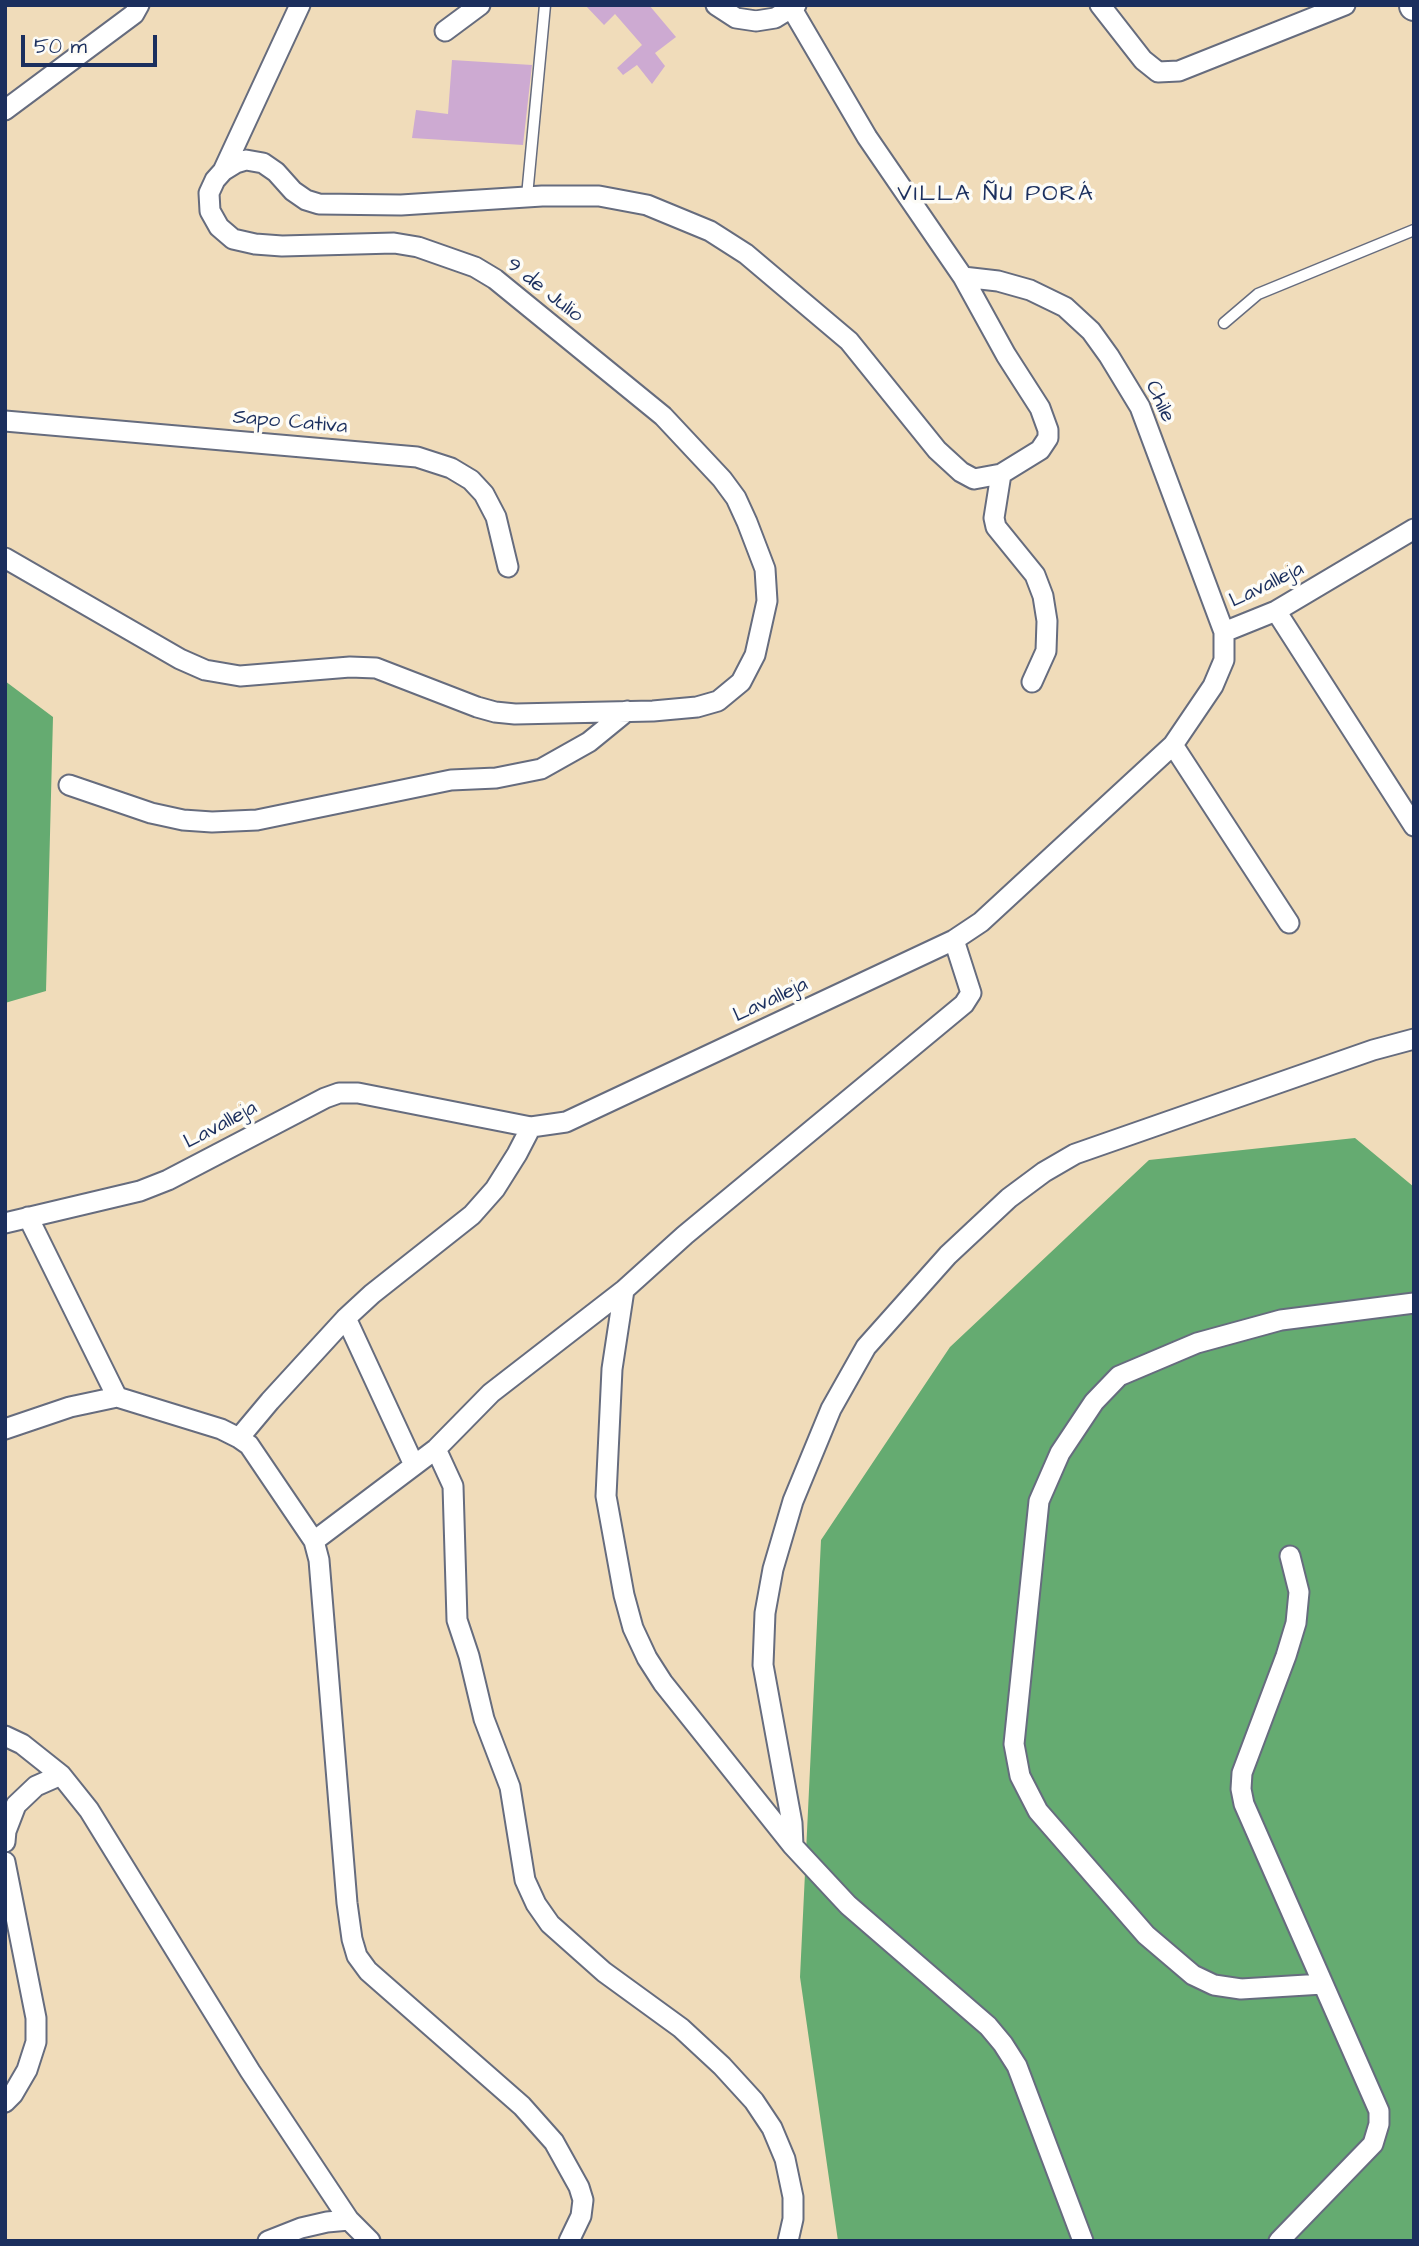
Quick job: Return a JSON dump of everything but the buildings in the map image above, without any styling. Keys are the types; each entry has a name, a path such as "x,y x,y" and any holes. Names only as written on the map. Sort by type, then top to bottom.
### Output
{"street":[{"path":"5,110 134,14 139,5"},
{"name":"9 de Julio","path":"5,558 180,659 205,670 240,676 350,667 376,668 495,712 515,714 697,707 718,701 741,682 755,655 767,601 765,569 736,498 722,479 663,416 495,279 475,267 418,247 394,243 282,247 233,239 219,228 210,211 209,193 223,171 300,5"},
{"path":"445,31 480,5"},
{"path":"223,171 246,160 263,163 276,172 293,191 306,200 319,204 401,205 527,197 599,196 647,205 710,231 746,254 849,341 937,450 961,472 974,478 1002,474 1040,450 1048,438 1040,408 1006,355 963,277 867,137 794,7 775,18 756,21 736,18 716,5"},
{"path":"1100,5 1143,60 1158,72 1179,71 1345,5"},
{"name":"Chile","path":"963,277 998,281 1030,290 1065,307 1091,331 1140,407 1224,632"},
{"name":"Sapo Cativa","path":"5,421 417,457 451,468 471,480 484,494 496,517 508,566"},
{"path":"1002,474 994,518 996,527 1035,575 1043,596 1047,621 1046,651 1032,681"},
{"name":"Lavalleja","path":"5,1223 149,1188 339,1093 358,1093 531,1127 566,1122 954,940 981,922 1173,745 1213,686 1224,660 1224,632 1276,611 1414,529"},
{"path":"1276,611 1414,825"},
{"path":"69,785 151,813 183,820 257,820 451,780 496,778 541,769 589,742 627,711"},
{"path":"1173,745 1289,923"},
{"path":"314,1541 436,1448 491,1393 624,1290 685,1235 964,1004 971,993 954,940"},
{"path":"793,1846 792,1823 763,1665 765,1613 773,1569 793,1501 831,1409 866,1347 948,1255 1009,1198 1044,1172 1075,1154 1373,1049 1414,1039"},
{"path":"239,1438 346,1318 372,1294 472,1215 495,1189 531,1127"},
{"path":"28,1217 117,1397"},
{"path":"624,1290 612,1369 606,1496 624,1595 633,1628 647,1658 663,1683 793,1846 848,1905 988,2026 1003,2044 1017,2066 1083,2241"},
{"path":"1323,1984 1241,1989 1214,1984 1193,1975 1146,1935 1038,1811 1020,1776 1014,1744 1039,1501 1060,1453 1094,1402 1119,1376 1197,1343 1281,1320 1414,1303"},
{"path":"346,1318 414,1465"},
{"path":"5,1429 70,1407 117,1397 221,1429 249,1445 314,1541 318,1560 347,1903 357,1956 368,1971 522,2106 554,2142 579,2187 583,2200 581,2216 569,2241"},
{"path":"436,1448 453,1486 457,1620 469,1656 484,1719 510,1787 525,1880 536,1904 550,1924 604,1972 681,2028 722,2066 754,2101 772,2128 785,2159 793,2197 793,2219 788,2241"},
{"path":"1279,2241 1373,2144 1379,2124 1379,2112 1244,1804 1241,1789 1242,1773 1296,1623 1299,1592 1290,1556"},
{"path":"5,1736 22,1744 61,1775 89,1810 250,2071 349,2220 370,2241"},
{"path":"5,1842 6,1831 16,1805 36,1786 61,1775"},
{"path":"5,1862 36,2018 36,2042 27,2070 5,2102"},
{"path":"268,2241 301,2228 349,2220"}],"lane":[{"path":"527,197 545,5"},
{"path":"1224,323 1258,294 1414,230"}],"green space":[{"path":"5,681 53,717 46,991 5,1003"},
{"path":"1355,1138 1414,1187 1414,2241 838,2241 800,1977 821,1540 950,1347 1149,1160"}],"district":[{"name":"VILLA ÑU PORÁ","path":"996,195"}]}
